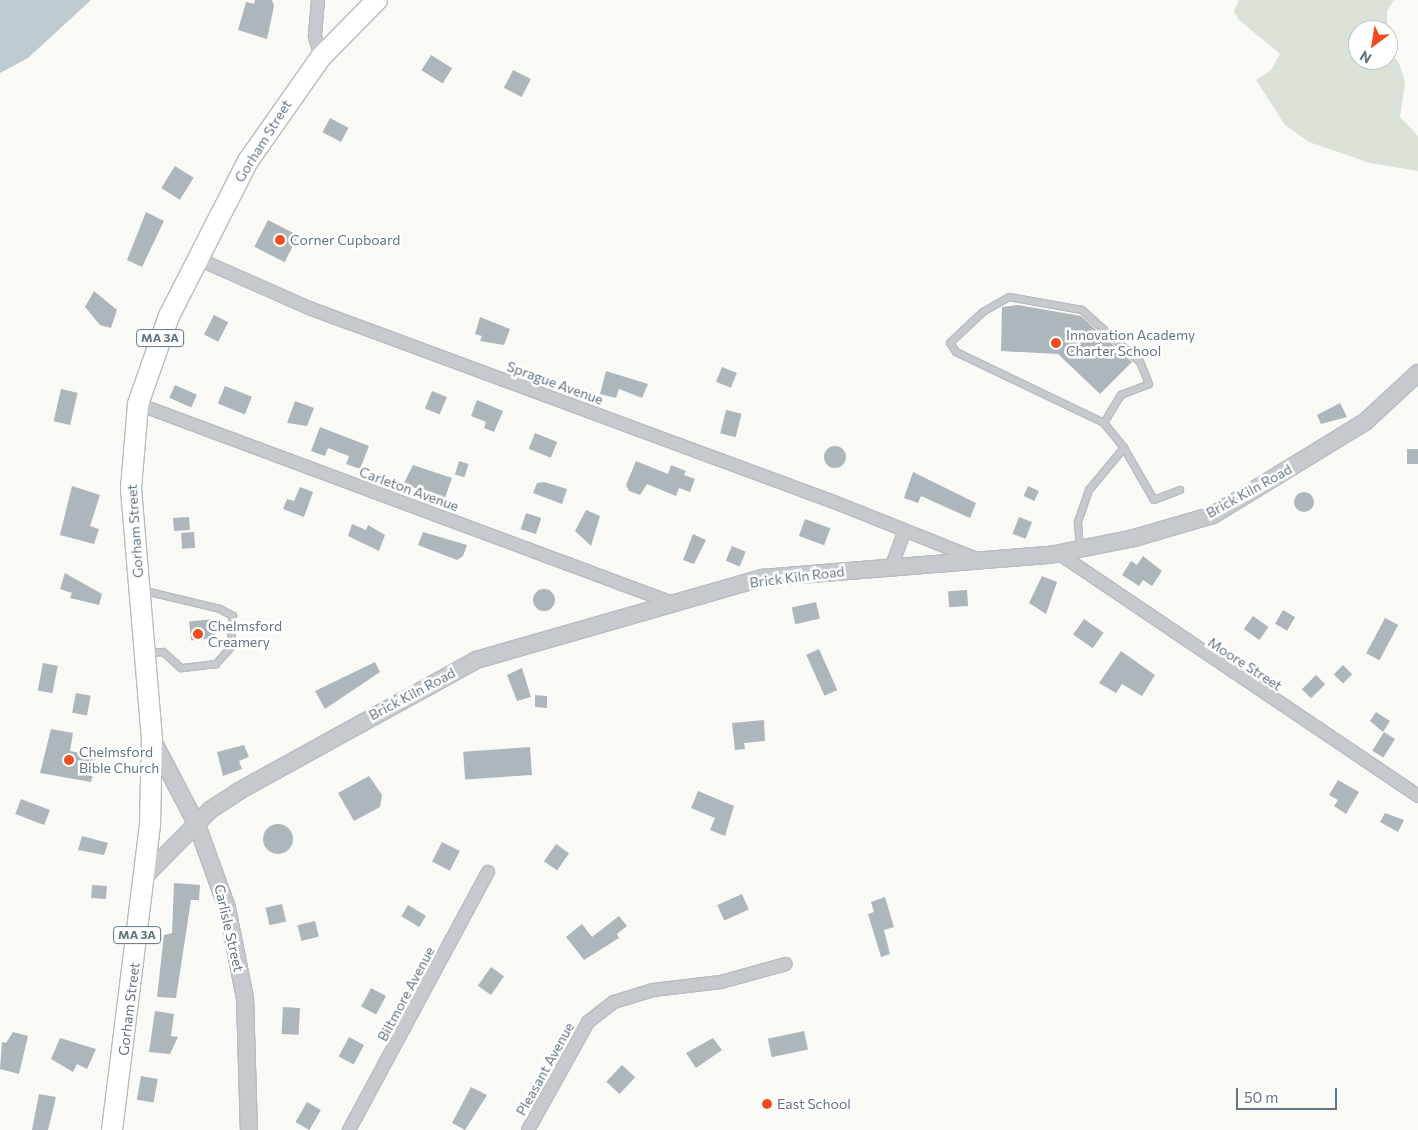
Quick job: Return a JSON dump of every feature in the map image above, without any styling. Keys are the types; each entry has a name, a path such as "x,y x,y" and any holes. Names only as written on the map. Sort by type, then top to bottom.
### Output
{"main road":[{"name":"Gorham Street","path":"112,1130 150,824 152,739 138,590 131,488 138,404 169,316 248,161 321,57 377,0"}],"street":[{"path":"318,0 315,37 321,57"},
{"name":"Sprague Avenue","path":"198,259 309,308 905,530 981,561"},
{"name":"Brick Kiln Road","path":"144,877 210,810 260,778 476,660 670,602 762,578 1058,553 1213,515 1364,422 1418,373"},
{"name":"Carleton Avenue","path":"138,404 670,602"},
{"path":"891,568 905,530"},
{"name":"Moore Street","path":"1058,553 1418,796"},
{"name":"Carlisle Street","path":"152,739 197,825 227,908 245,998 249,1130"},
{"name":"Biltmore Avenue","path":"349,1130 488,872"},
{"name":"Pleasant Avenue","path":"528,1130 588,1022 614,1002 653,990 721,982 786,964"}],"lane":[{"path":"1104,423 1122,395 1149,384 1140,362 1082,310 1009,296 983,312 950,344 956,352 1104,423 1124,448 1154,500 1180,490"},
{"path":"1080,549 1078,522 1089,490 1124,448"},
{"path":"138,590 186,599 233,616 231,647 216,664 181,668 163,652 144,653"}],"shaded area":[{"path":"0,0 91,0 28,58 0,73"},
{"path":"1239,0 1394,0 1387,11 1387,20 1348,20 1348,70 1398,70 1398,62 1399,63 1405,82 1400,117 1418,136 1418,171 1370,163 1309,142 1285,125 1256,80 1271,70 1280,54 1238,19 1234,11"}],"building":[{"path":"255,0 272,0 274,6 267,39 238,30 246,2 254,4"},
{"path":"431,55 452,68 443,84 421,70"},
{"path":"513,70 531,79 522,97 504,88"},
{"path":"330,118 349,128 341,142 322,132"},
{"path":"175,166 194,178 180,200 161,188"},
{"path":"146,212 164,221 142,267 127,260"},
{"name":"Corner Cupboard","path":"268,220 298,235 285,262 254,247"},
{"path":"94,291 117,310 111,328 100,325 85,307"},
{"path":"1018,305 1081,316 1132,362 1100,394 1058,354 1001,351 1002,307"},
{"path":"214,315 228,322 218,342 204,335"},
{"path":"480,317 510,329 504,345 480,341 482,336 475,334"},
{"path":"722,367 737,373 731,388 716,382"},
{"path":"606,371 648,384 642,398 619,389 616,398 600,394"},
{"path":"175,385 197,395 191,408 169,398"},
{"path":"225,386 252,397 245,414 218,404"},
{"path":"61,389 78,393 70,425 54,421"},
{"path":"432,391 447,397 440,415 425,409"},
{"path":"477,400 503,411 494,432 484,428 486,422 471,416"},
{"path":"295,401 314,408 307,426 287,423"},
{"path":"1340,403 1347,417 1321,424 1317,415"},
{"path":"726,410 742,414 736,437 720,433"},
{"path":"320,427 369,446 360,469 346,464 349,456 328,448 325,456 311,451"},
{"path":"535,433 557,442 551,458 529,449"},
{"path":"835,446 843,449 846,457 843,465 835,468 827,465 824,457 827,449"},
{"path":"1407,449 1418,449 1418,464 1407,464"},
{"path":"459,461 469,464 464,477 455,474"},
{"path":"636,461 668,474 671,465 686,471 684,475 695,479 690,492 679,488 676,496 647,484 640,495 629,491 626,485"},
{"path":"413,465 452,478 444,501 404,483"},
{"path":"913,472 976,503 970,518 921,496 918,503 904,498"},
{"path":"544,482 567,489 562,504 533,493 537,483"},
{"path":"72,486 100,495 90,526 99,529 94,544 60,535"},
{"path":"1028,486 1039,491 1034,501 1024,496"},
{"path":"300,487 313,492 304,517 283,509 287,499 294,501"},
{"path":"1300,492 1308,492 1314,498 1314,506 1308,512 1300,512 1294,506 1294,498"},
{"path":"586,510 600,516 591,546 575,531"},
{"path":"526,513 541,518 536,534 521,529"},
{"path":"189,517 190,530 174,531 173,518"},
{"path":"1019,517 1032,522 1026,539 1013,534"},
{"path":"805,519 830,528 824,545 799,536"},
{"path":"352,524 366,530 368,525 385,535 379,551 348,536"},
{"path":"194,532 195,548 182,549 181,533"},
{"path":"423,532 467,545 463,556 457,560 418,545"},
{"path":"693,534 706,540 694,564 683,560"},
{"path":"732,546 746,552 740,567 726,561"},
{"path":"1143,556 1162,571 1152,586 1143,580 1139,586 1122,575 1131,561 1137,565"},
{"path":"65,573 102,594 99,605 70,598 72,593 60,589"},
{"path":"1042,576 1057,582 1046,614 1029,603"},
{"path":"544,589 552,592 555,600 552,608 544,611 536,608 533,600 536,592"},
{"path":"967,590 968,606 949,607 948,591"},
{"path":"816,602 820,619 795,624 792,608"},
{"path":"1283,610 1295,617 1287,631 1275,624"},
{"path":"1253,616 1269,627 1259,640 1244,629"},
{"path":"1385,618 1398,625 1379,660 1366,653"},
{"path":"214,619 216,638 191,641 189,622"},
{"path":"1084,619 1104,633 1093,648 1073,635"},
{"path":"819,649 837,690 825,696 806,655"},
{"path":"1121,651 1155,675 1142,696 1122,684 1116,693 1099,683"},
{"path":"375,662 380,672 325,709 315,691"},
{"path":"43,663 58,666 52,693 38,690"},
{"path":"1343,665 1352,674 1343,683 1334,674"},
{"path":"522,668 531,697 517,701 507,675"},
{"path":"1316,675 1325,684 1311,698 1302,689"},
{"path":"76,693 91,696 87,715 72,713"},
{"path":"535,695 547,696 547,708 535,707"},
{"path":"1376,712 1390,721 1383,732 1370,721"},
{"path":"764,720 765,741 744,743 745,749 735,750 732,723"},
{"name":"Chelmsford Bible Church","path":"51,729 73,733 70,751 96,756 97,775 93,774 91,782 40,773"},
{"path":"1384,732 1395,739 1383,758 1372,751"},
{"path":"244,745 249,757 239,761 242,769 223,776 217,752"},
{"path":"530,747 532,775 465,780 463,752"},
{"path":"369,776 382,795 380,807 354,821 338,793"},
{"path":"1338,780 1359,792 1346,814 1334,806 1338,800 1329,795"},
{"path":"698,791 734,806 725,836 710,830 715,818 691,808"},
{"path":"21,799 50,810 44,825 15,814"},
{"path":"1385,813 1404,820 1398,832 1380,822"},
{"path":"278,824 289,828 293,839 289,850 278,854 267,850 263,839 267,828"},
{"path":"82,836 108,843 104,855 78,850"},
{"path":"442,842 460,851 450,871 432,862"},
{"path":"556,844 569,853 557,870 544,861"},
{"path":"174,883 200,885 199,900 191,900 176,998 157,997 164,935 172,933"},
{"path":"92,885 107,886 106,899 91,898"},
{"path":"742,894 749,910 724,921 717,905"},
{"path":"885,897 894,927 884,930 890,954 881,957 868,914 874,912 871,902"},
{"path":"282,904 286,922 269,925 265,908"},
{"path":"408,905 426,916 419,927 401,916"},
{"path":"619,916 627,926 617,934 619,938 584,960 566,937 582,924 592,937"},
{"path":"315,921 319,937 301,941 298,925"},
{"path":"491,967 504,976 491,995 478,986"},
{"path":"371,988 386,996 376,1015 361,1007"},
{"path":"283,1007 300,1008 299,1035 282,1034"},
{"path":"155,1011 174,1014 171,1036 178,1037 170,1054 149,1052"},
{"path":"804,1031 808,1050 772,1057 768,1039"},
{"path":"13,1032 28,1036 19,1074 0,1069 2,1042 6,1043"},
{"path":"349,1037 364,1045 354,1064 339,1056"},
{"path":"60,1038 96,1049 87,1069 77,1064 73,1072 51,1059"},
{"path":"713,1038 722,1050 696,1068 686,1053"},
{"path":"622,1065 635,1077 619,1094 606,1082"},
{"path":"141,1076 158,1079 154,1103 137,1100"},
{"path":"471,1087 487,1095 465,1130 452,1123"},
{"path":"39,1094 56,1097 48,1130 32,1130"},
{"path":"307,1102 321,1110 309,1130 295,1122"}],"place":[{"name":"Corner Cupboard","path":"280,240"},
{"name":"Innovation Academy Charter School","path":"1056,343"},
{"name":"Chelmsford Creamery","path":"198,634"},
{"name":"Chelmsford Bible Church","path":"69,760"},
{"name":"East School","path":"767,1104"}]}
